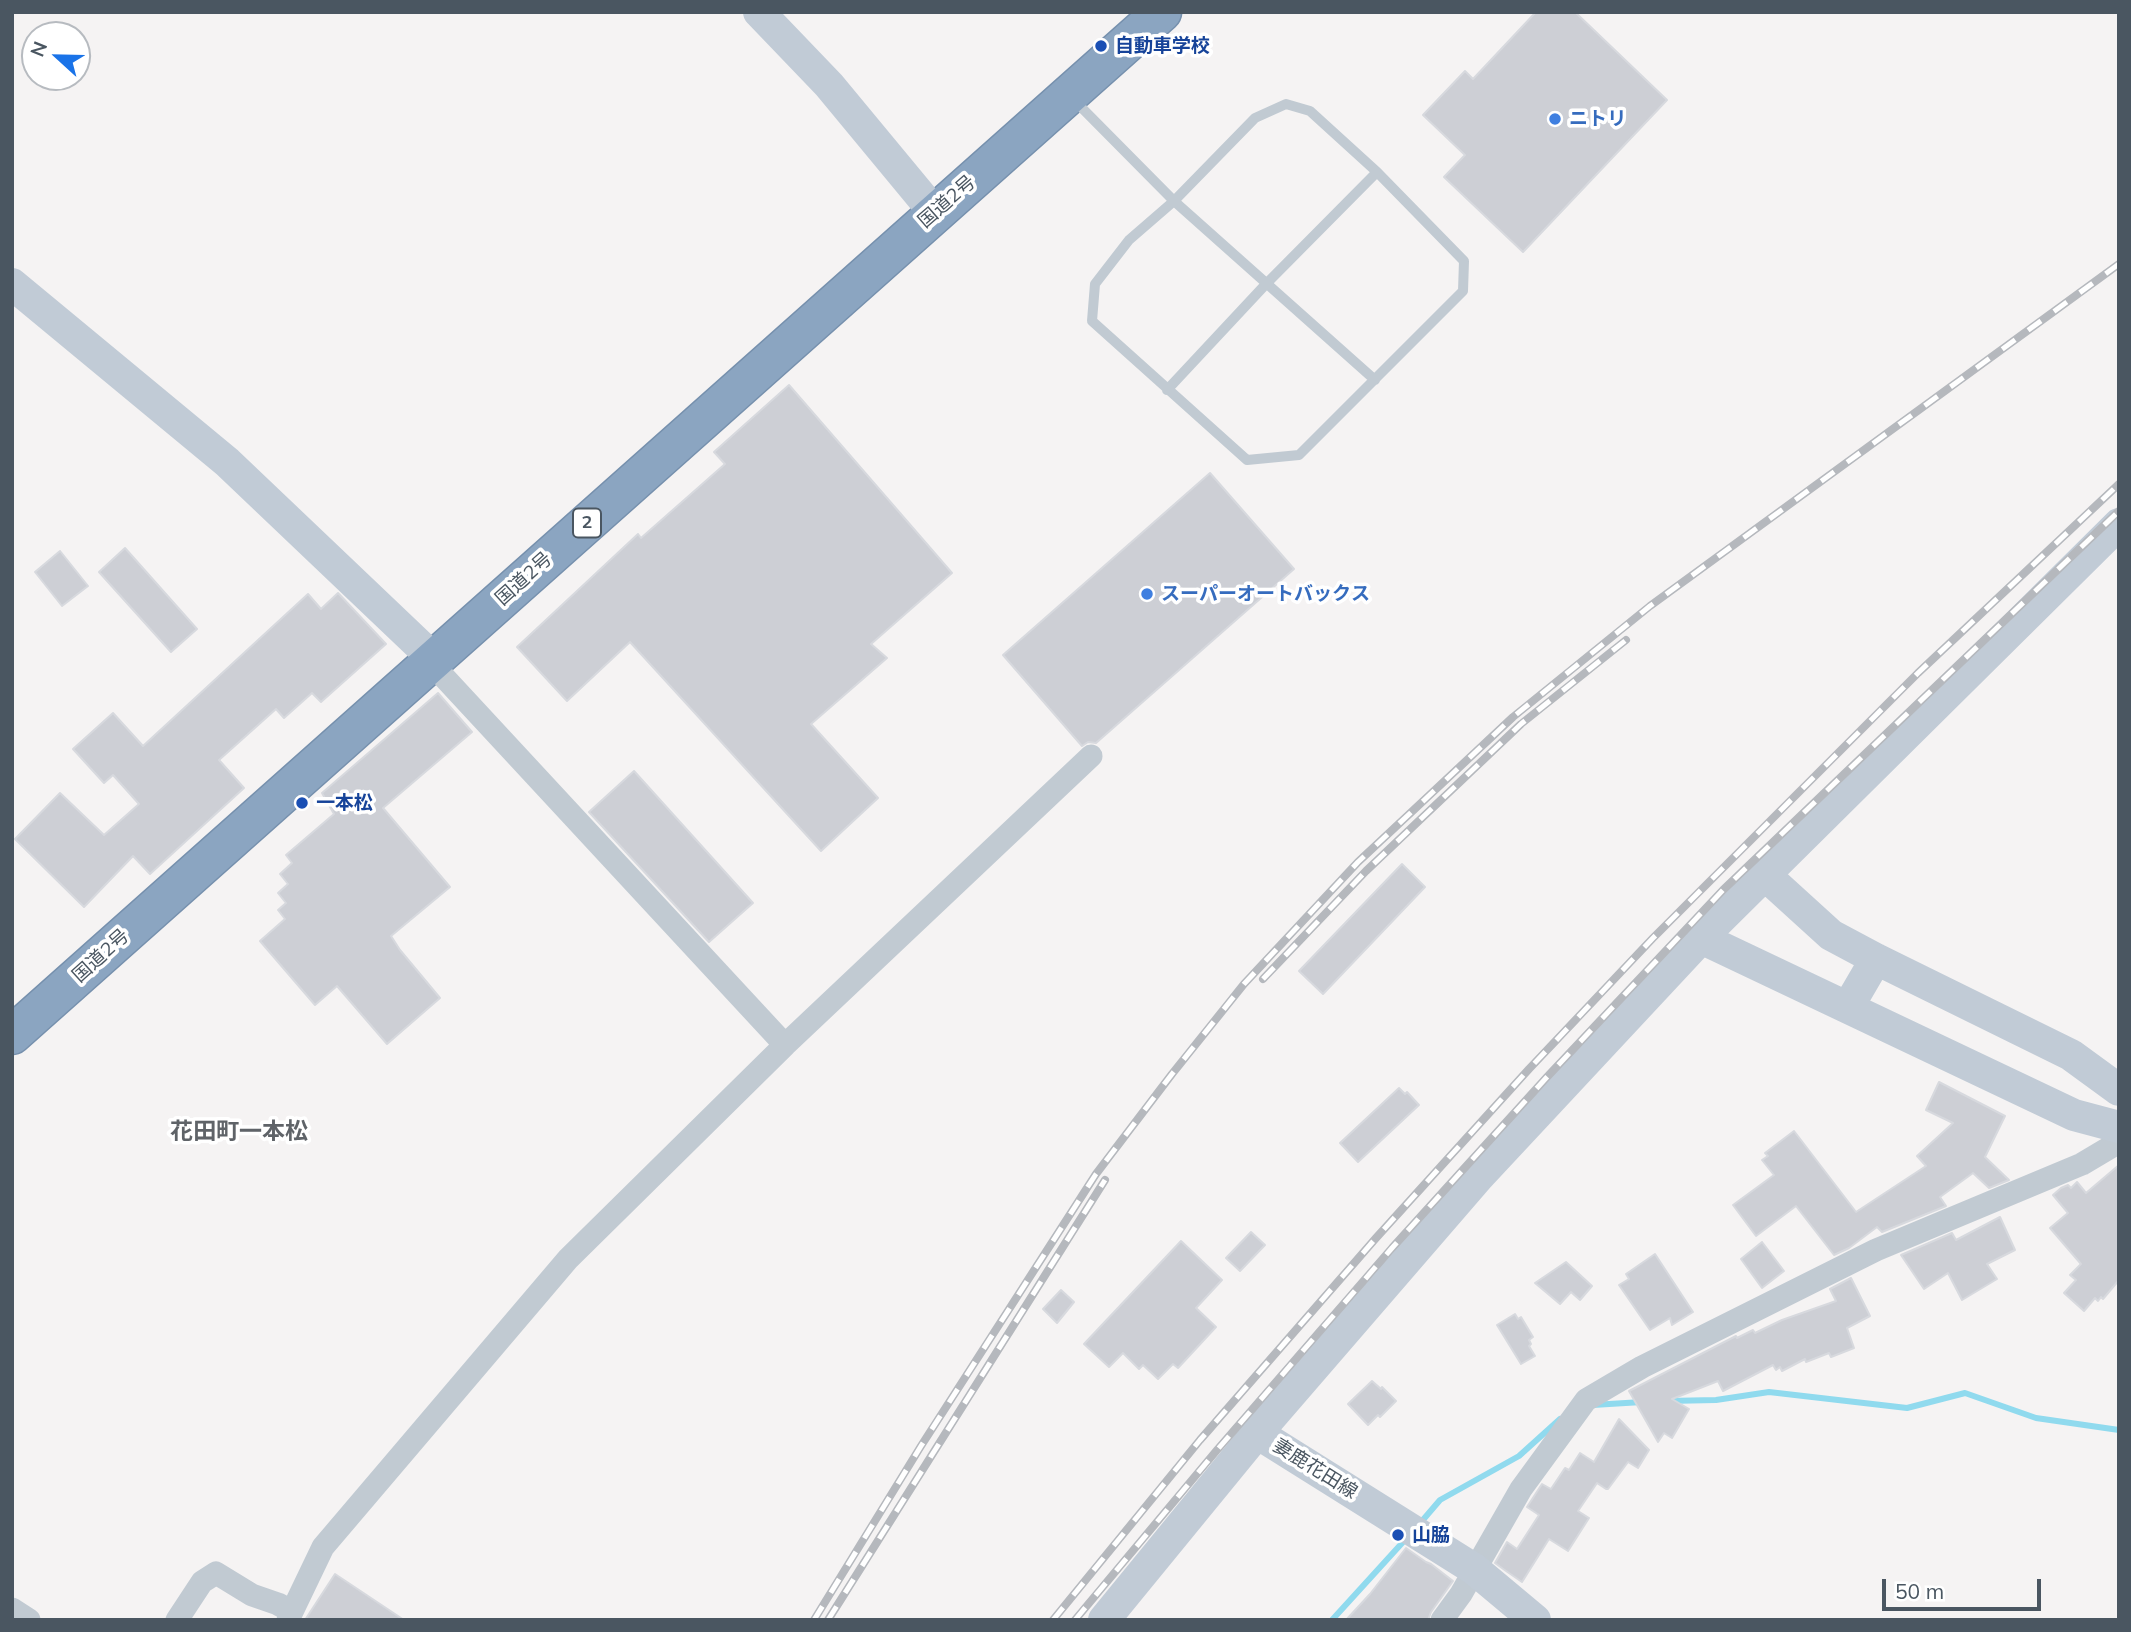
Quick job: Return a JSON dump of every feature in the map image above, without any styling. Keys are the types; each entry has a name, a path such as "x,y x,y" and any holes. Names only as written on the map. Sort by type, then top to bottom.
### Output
{"highway":[{"name":"国道2号","path":"12,1035 1162,12"}],"street":[{"path":"759,12 829,85 935,213"},
{"path":"12,284 227,462 432,661 785,1045"},
{"path":"1257,1433 1479,1175 1701,938 2119,524"},
{"path":"177,1620 202,1583 216,1573 252,1595 278,1604 290,1615 323,1547 568,1259 785,1045 1091,756"},
{"path":"1765,875 1831,935 2071,1055 2119,1090"},
{"path":"1701,938 2074,1115 2119,1127"},
{"path":"1848,1007 1876,959"},
{"path":"1442,1620 1461,1594 1521,1489 1586,1400 1642,1367 1876,1250 2082,1164 2119,1142"},
{"name":"妻鹿花田線","path":"1104,1620 1257,1433 1475,1569 1535,1620"},
{"path":"12,1609 29,1620"}],"lane":[{"path":"1069,95 1174,201 1375,380"},
{"path":"1286,104 1310,111 1377,172 1464,261 1463,291 1299,454 1247,460 1092,321 1095,284 1129,240 1174,201 1255,118 1286,104"},
{"path":"1167,390 1266,284 1377,172"}],"building":[{"path":"1536,12 1575,12 1667,100 1523,252 1444,177 1465,155 1423,115 1465,71 1473,79"},
{"path":"789,385 952,573 871,644 887,658 811,724 878,798 821,851 630,642 567,701 517,647 638,534 641,538 725,464 714,452"},
{"path":"1210,473 1294,569 1096,743 1088,742 1082,746 1003,655"},
{"path":"125,548 197,629 171,652 99,572"},
{"path":"60,551 88,586 62,606 35,572"},
{"path":"338,593 386,644 321,702 312,693 284,718 276,709 219,760 244,788 150,874 133,856 84,907 15,839 60,793 104,835 139,804 113,775 104,783 73,749 113,713 143,746 308,594 321,609"},
{"path":"438,693 472,732 383,808 450,887 391,936 440,998 387,1044 337,986 315,1005 260,941 285,919 278,910 286,903 278,893 288,884 280,874 292,863 286,855 334,814 322,793"},
{"path":"634,771 753,903 709,942 589,812"},
{"path":"1402,864 1425,887 1323,994 1299,971"},
{"path":"1939,1082 2005,1116 1985,1157 2009,1180 1989,1188 1973,1173 1940,1197 1946,1206 1882,1232 1877,1227 1849,1248 1834,1255 1796,1206 1756,1236 1733,1205 1774,1175 1762,1160 1768,1156 1765,1153 1794,1131 1856,1212 1926,1166 1917,1156 1953,1123 1926,1110"},
{"path":"1399,1088 1405,1094 1407,1092 1419,1105 1358,1162 1340,1143"},
{"path":"2119,1165 2119,1280 2103,1299 2101,1297 2098,1301 2095,1298 2084,1311 2064,1293 2076,1280 2070,1275 2081,1264 2050,1228 2068,1213 2053,1195 2068,1185 2071,1188 2077,1182 2086,1193"},
{"path":"2000,1217 2015,1250 1987,1264 1997,1279 1962,1300 1948,1273 1924,1289 1901,1255 1952,1233 1956,1240"},
{"path":"1251,1232 1265,1245 1240,1271 1226,1258"},
{"path":"1181,1241 1222,1280 1196,1308 1216,1327 1178,1368 1173,1364 1158,1379 1143,1365 1139,1369 1123,1353 1109,1367 1084,1344"},
{"path":"1762,1242 1784,1271 1762,1288 1741,1259"},
{"path":"1655,1254 1693,1312 1672,1325 1670,1318 1650,1330 1619,1285 1629,1279 1626,1274"},
{"path":"1566,1262 1592,1286 1580,1300 1571,1292 1560,1304 1535,1283"},
{"path":"1851,1278 1870,1316 1847,1328 1854,1348 1831,1357 1829,1353 1806,1362 1805,1359 1782,1371 1780,1367 1776,1370 1773,1365 1723,1391 1718,1381 1672,1399 1689,1409 1672,1438 1664,1433 1658,1442 1629,1391 1736,1336 1737,1338 1753,1330 1755,1333 1782,1320 1836,1301 1830,1289"},
{"path":"1061,1290 1074,1302 1057,1323 1043,1309"},
{"path":"1515,1314 1518,1319 1521,1317 1533,1337 1529,1340 1529,1346 1535,1356 1521,1364 1497,1325"},
{"path":"1372,1381 1396,1401 1368,1425 1348,1404"},
{"path":"1619,1419 1649,1450 1638,1468 1628,1462 1608,1489 1597,1483 1578,1511 1589,1518 1568,1551 1549,1539 1522,1582 1495,1563 1507,1542 1517,1549 1539,1515 1527,1507 1542,1484 1551,1489 1565,1468 1569,1470 1580,1453 1594,1462"},
{"path":"1406,1548 1453,1581 1428,1620 1346,1620 1370,1594"},
{"path":"335,1574 404,1620 305,1620"}],"waterway":[{"path":"1667,1401 1716,1400 1769,1392 1907,1408 1965,1393 2036,1418 2119,1430"},
{"path":"1593,1405 1642,1402"},
{"path":"1422,1521 1440,1500 1519,1456 1560,1419"},
{"path":"1332,1620 1403,1542"}],"railway":[{"path":"814,1620 921,1446 1096,1174 1244,984 1358,862 1513,717 1650,606 2119,264"},
{"path":"1053,1620 1200,1440 1376,1238 1529,1069 1653,938 1918,673 2119,484"},
{"path":"1075,1620 1217,1450 1392,1248 1547,1077 1723,890 2119,511"},
{"path":"1263,979 1366,871 1521,724 1626,640"},
{"path":"828,1620 1105,1180"}],"place":[{"name":"自動車学校","path":"1101,46"},
{"name":"ニトリ","path":"1555,119"},
{"name":"スーパーオートバックス","path":"1147,594"},
{"name":"一本松","path":"302,803"},
{"name":"山脇","path":"1398,1535"}],"district":[{"name":"花田町一本松","path":"239,1132"}]}
